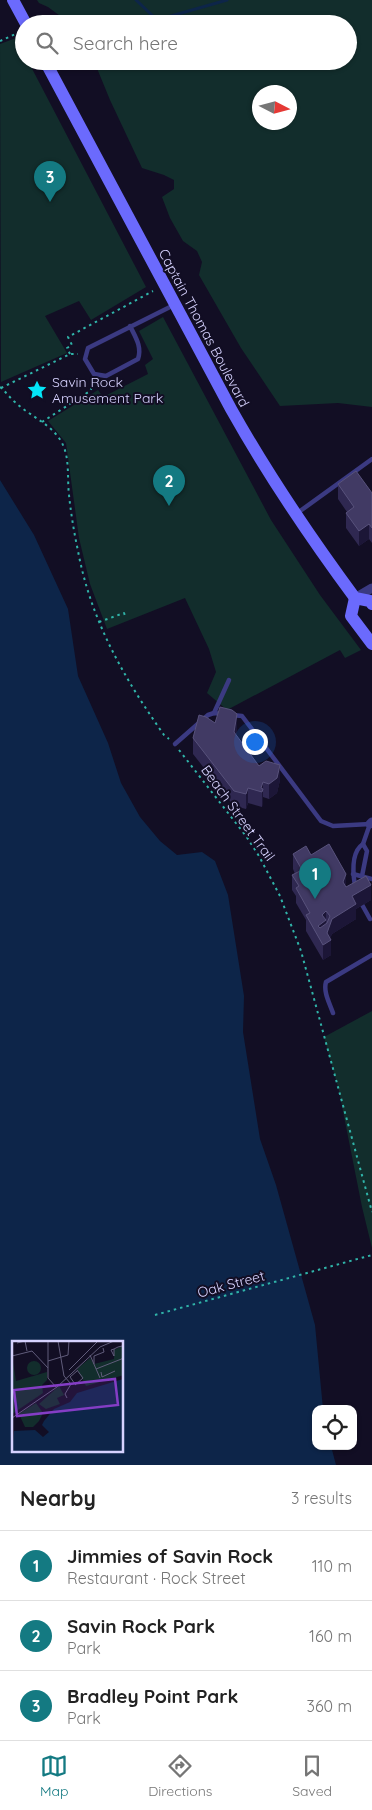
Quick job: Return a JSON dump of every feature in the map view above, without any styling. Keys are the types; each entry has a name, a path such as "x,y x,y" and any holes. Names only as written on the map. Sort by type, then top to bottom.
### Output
{"main road":[{"path":"13,0 21,15"},
{"name":"Captain Thomas Boulevard","path":"51,70 250,444 355,598"},
{"path":"372,604 370,601 355,598 351,616 372,644"}],"street":[{"path":"355,598 372,588"}],"lane":[{"path":"130,326 140,346 138,359 106,376 94,374 85,359 88,348 130,326 175,304"},
{"path":"296,514 372,459"},
{"path":"214,713 229,680"},
{"path":"175,744 202,719 214,713 242,716 321,821 333,826 371,823 364,844 358,848 353,874 356,893 370,919"},
{"path":"362,876 367,851 364,844"},
{"path":"353,874 372,879"},
{"path":"333,1013 326,992 326,982 372,955"}],"path":[{"path":"0,41 15,34"},
{"path":"70,354 67,348 72,346 68,337 153,291"},
{"path":"1,388 70,354 85,354"},
{"path":"42,422 90,391 99,376"},
{"name":"Beach Street Trail","path":"1,388 15,403 51,429 62,444 67,458 69,494 82,573 99,622 138,699 164,735 175,744 246,836 280,896 301,951 372,1212"},
{"path":"99,622 124,613 126,618"},
{"name":"Oak Street","path":"155,1315 372,1255"}],"green space":[{"path":"37,0 372,0 372,407 338,403 280,406 241,348 199,275 202,262 197,251 183,241 170,218 162,197 174,189 174,180 142,168 98,70 357,70 357,15 59,15"},
{"path":"15,38 15,70 33,70 146,287 91,320 79,301 45,316 67,353 1,382 0,44"},
{"path":"163,317 271,520 320,595 361,650 345,658 340,650 227,710 207,693 216,672 209,649 185,598 107,629 90,584 79,538 66,443 48,421 98,390 103,397 148,374 145,365 153,359 139,331"},
{"path":"372,1011 372,1248 339,1091 324,1037"}],"water":[{"path":"0,480 34,535 68,609 78,676 108,743 121,783 140,817 160,841 177,855 202,852 215,861 228,895 244,996 243,1032 260,1139 276,1185 315,1325 323,1405 312,1405 312,1450 332,1450 336,1465 0,1465"}],"building":[{"path":"356,471 372,493 372,528 369,524 359,531 346,513 354,507 338,484"},
{"path":"220,707 232,710 237,714 234,732 259,766 266,761 280,765 277,778 269,784 263,782 262,792 248,788 246,794 234,791 193,738 199,715 215,723"},
{"path":"329,844 346,874 343,882 346,887 366,876 371,885 352,896 356,904 332,919 327,933 331,940 323,945 306,915 310,913 296,888 299,886 292,875 302,870 293,854 306,846 311,855","holes":["326,911 330,916 327,923 320,928 318,926 326,920 322,915"]}],"waterway":[{"path":"136,0 152,15"},
{"path":"174,15 227,0"}],"place":[{"name":"Bradley Point Park","path":"50,202"},
{"name":"Savin Rock Amusement Park","path":"37,390"},
{"name":"Savin Rock Park","path":"169,506"},
{"name":"Jimmies of Savin Rock","path":"315,899"}]}
